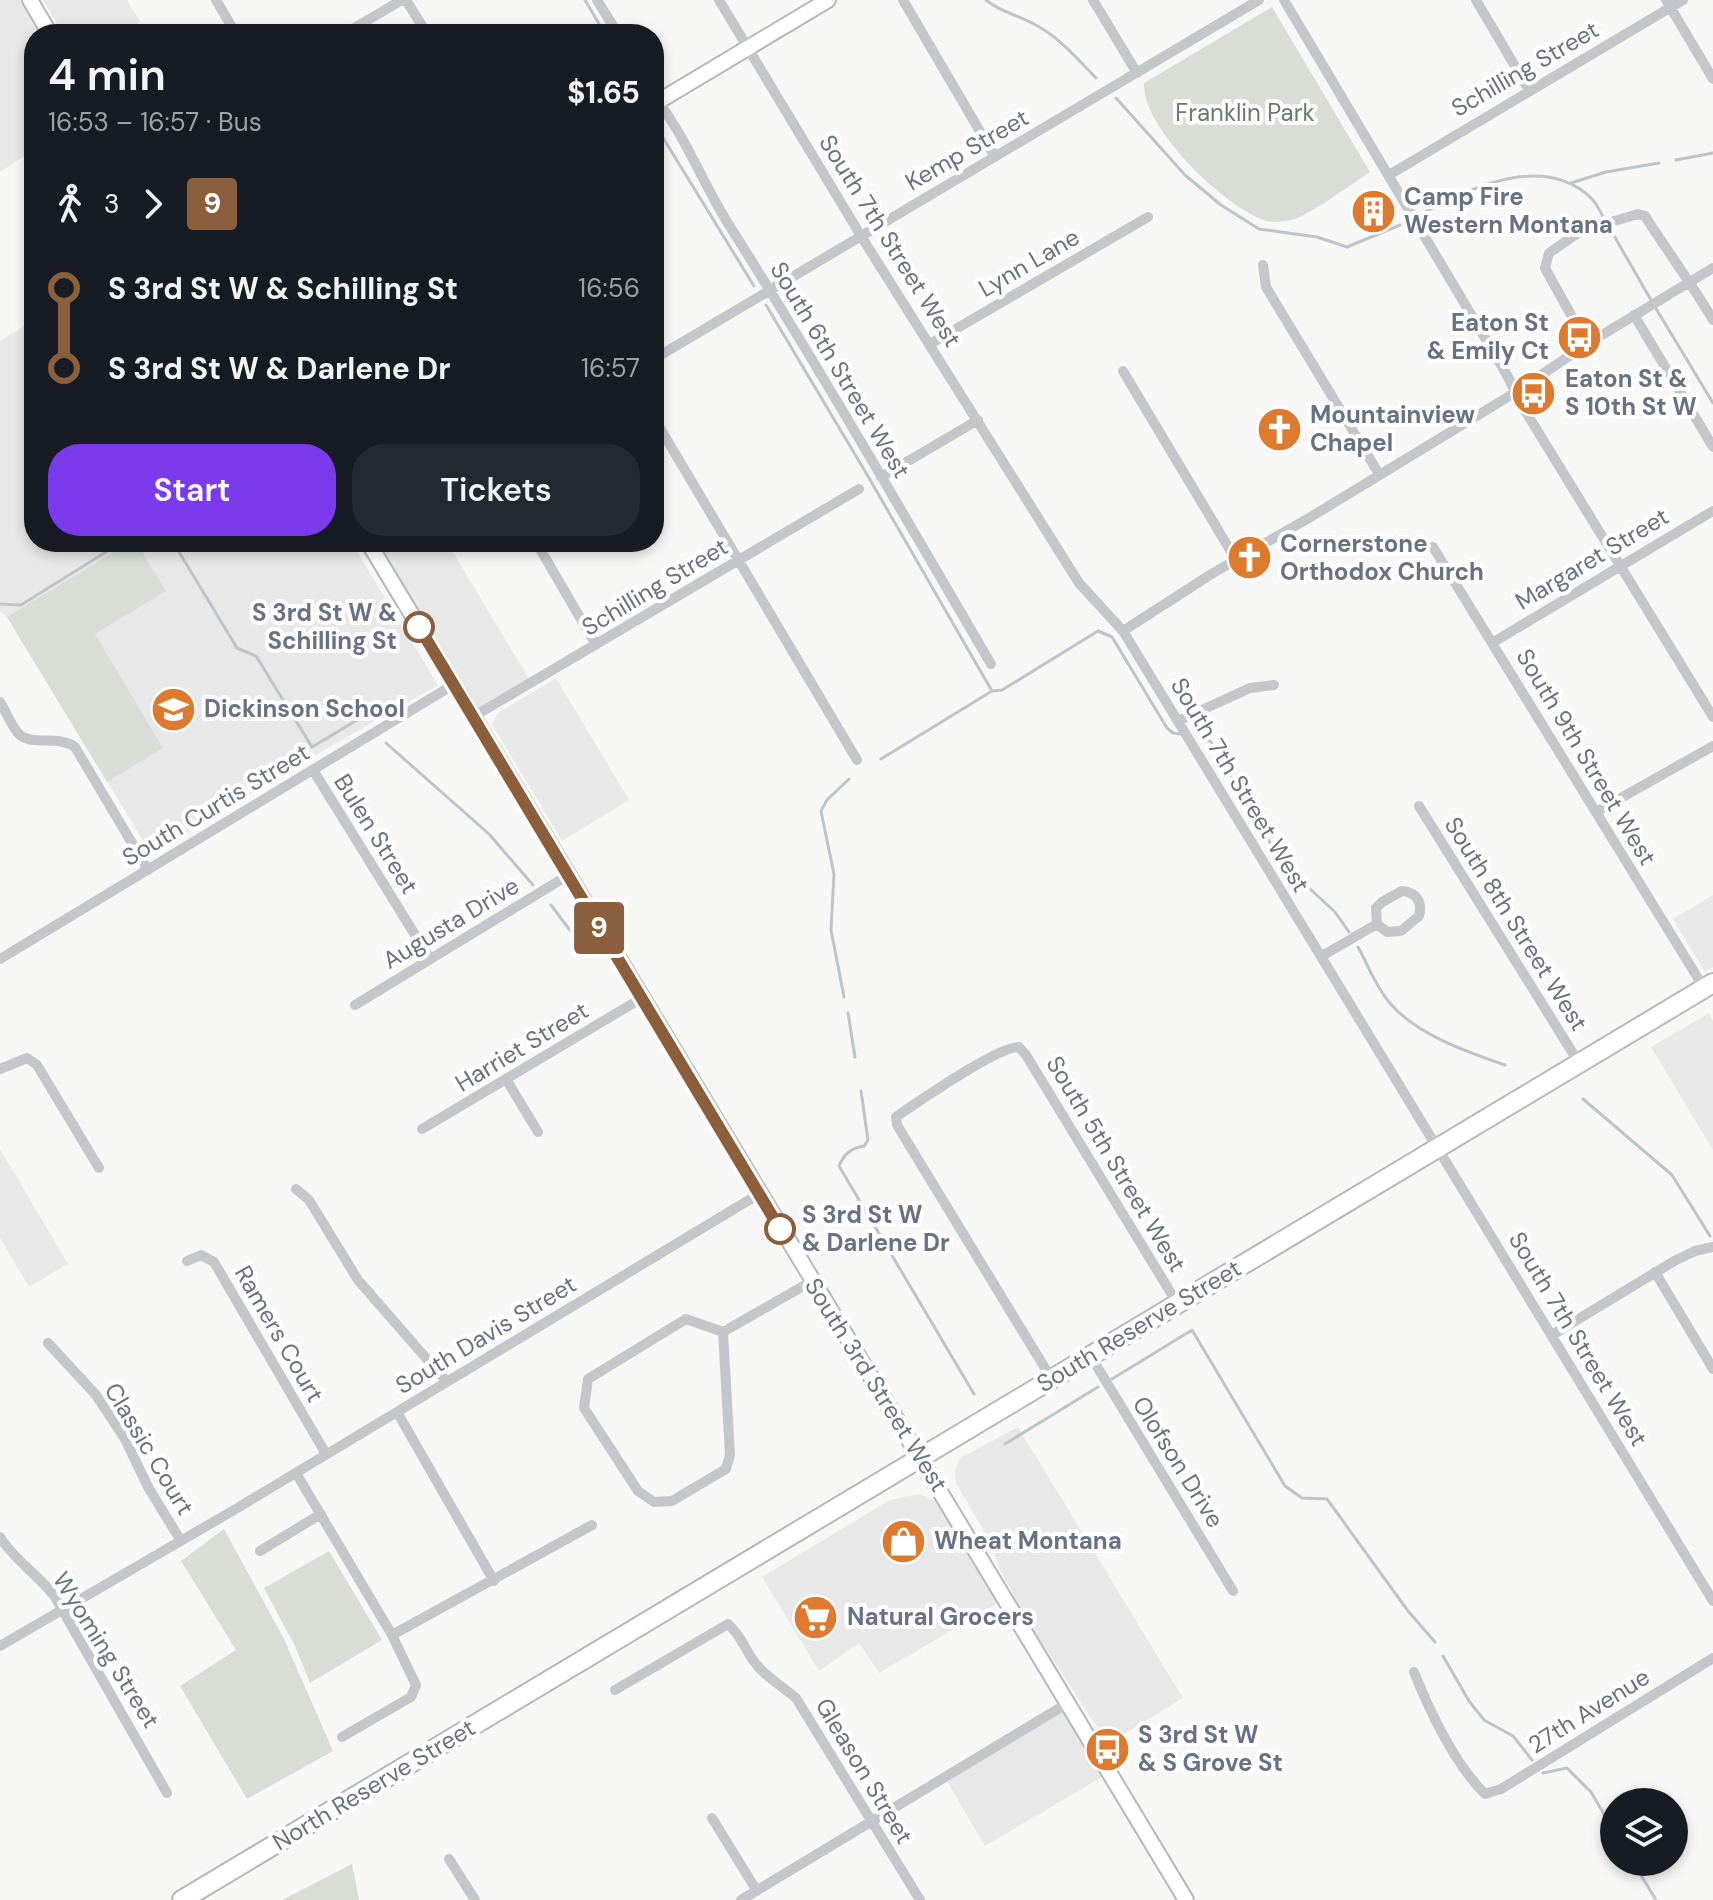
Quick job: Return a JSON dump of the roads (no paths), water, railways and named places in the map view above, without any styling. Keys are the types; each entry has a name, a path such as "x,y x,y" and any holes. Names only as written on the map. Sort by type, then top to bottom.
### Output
{"highway":[{"name":"South Reserve Street","path":"565,1670 1708,986"},
{"name":"North Reserve Street","path":"182,1900 565,1670"}],"main road":[{"path":"30,0 44,24"},
{"path":"664,96 828,0"},
{"name":"South 3rd Street West","path":"374,552 471,718 920,1455 1186,1900"}],"street":[{"path":"216,0 230,24"},
{"path":"362,24 404,0 420,24"},
{"path":"597,0 612,24"},
{"name":"South 7th Street West","path":"719,0 861,236 1079,583 1123,631 1713,1601"},
{"path":"903,0 995,157"},
{"path":"1093,0 1137,73"},
{"name":"Kemp Street","path":"664,353 1259,0"},
{"path":"1284,0 1713,717"},
{"path":"1476,0 1529,90"},
{"name":"Schilling Street","path":"1389,175 1668,4 1683,0"},
{"path":"1668,4 1713,79"},
{"name":"South 6th Street West","path":"664,112 991,664"},
{"path":"1587,344 1545,268 1549,253 1595,226 1638,214 1645,216 1713,320"},
{"name":"Lynn Lane","path":"930,344 1148,217"},
{"path":"1263,265 1266,287 1379,474"},
{"path":"1123,631 1713,268"},
{"path":"1634,315 1713,447"},
{"path":"1123,371 1236,560"},
{"path":"881,477 978,420"},
{"path":"664,435 857,760"},
{"name":"Schilling Street","path":"471,718 859,489"},
{"name":"Margaret Street","path":"1492,643 1713,511"},
{"name":"South 9th Street West","path":"1433,547 1596,812 1708,986"},
{"path":"542,552 596,645"},
{"name":"South Curtis Street","path":"0,959 453,685"},
{"path":"1178,721 1250,688 1274,685"},
{"path":"0,702 20,735 29,739 66,741 75,747 148,870"},
{"path":"1596,812 1713,746"},
{"name":"Bulen Street","path":"313,770 430,959"},
{"name":"South 8th Street West","path":"1419,806 1579,1063"},
{"name":"Augusta Drive","path":"355,1005 567,876"},
{"path":"1410,892 1419,900 1419,916 1401,931 1387,932 1377,924 1376,908 1396,893 1410,892"},
{"path":"1322,956 1377,924"},
{"name":"Harriet Street","path":"422,1129 642,998"},
{"name":"South 5th Street West","path":"1051,1378 897,1125 896,1117 989,1059 1012,1046 1019,1047 1177,1303"},
{"path":"0,1069 27,1058 37,1065 99,1168"},
{"path":"506,1079 538,1132"},
{"path":"296,1189 309,1200 358,1280 446,1381"},
{"name":"South Davis Street","path":"0,1646 234,1510 759,1194"},
{"path":"1552,1335 1655,1272 1695,1251 1713,1247"},
{"name":"Ramers Court","path":"187,1261 201,1255 214,1262 326,1454"},
{"path":"1655,1272 1713,1369"},
{"path":"723,1332 730,1455 726,1469 672,1501 654,1502 638,1491 584,1408 588,1379 686,1319 723,1332 812,1281"},
{"name":"Classic Court","path":"48,1343 96,1395 125,1439 148,1487 181,1541"},
{"name":"Olofson Drive","path":"1090,1355 1233,1591"},
{"path":"397,1412 494,1581"},
{"path":"296,1473 392,1635 416,1685 411,1697 342,1737"},
{"path":"260,1551 321,1514"},
{"path":"392,1635 592,1525"},
{"name":"Wyoming Street","path":"0,1537 11,1552 49,1588 63,1609 167,1793"},
{"name":"Gleason Street","path":"615,1690 728,1624 736,1631 754,1662 796,1698 920,1900"},
{"name":"27th Avenue","path":"1414,1672 1429,1710 1475,1784 1485,1794 1501,1789 1713,1658"},
{"path":"741,1900 1068,1703"},
{"path":"712,1818 757,1891"},
{"path":"449,1859 475,1900"}],"waterway":[{"path":"585,0 599,24"},
{"path":"986,0 1050,34 1096,78"},
{"path":"1116,98 1185,175 1221,205 1259,229 1317,237 1347,247 1400,225"},
{"path":"664,139 754,286"},
{"path":"1676,160 1713,153"},
{"path":"1571,183 1606,172 1659,163"},
{"path":"1425,212 1487,184 1532,176 1553,178 1574,185 1592,199 1605,220"},
{"path":"1609,227 1651,300"},
{"path":"766,305 992,691 1002,690 1098,631 1112,637 1167,728 1180,734"},
{"path":"1655,307 1713,403"},
{"path":"0,604 21,605 106,552"},
{"path":"179,552 237,648 256,656 312,747 359,719"},
{"path":"881,759 992,691"},
{"path":"1200,734 1211,742 1282,863 1335,912 1349,932"},
{"path":"386,743 489,834 533,885"},
{"path":"844,997 831,930 834,874 821,811 827,800 849,779"},
{"path":"551,905 584,949"},
{"path":"1358,947 1380,990 1413,1024 1442,1041 1505,1065"},
{"path":"848,1013 855,1057"},
{"path":"861,1091 868,1140 864,1146 848,1152 839,1166 974,1394"},
{"path":"1583,1099 1672,1175 1710,1236"},
{"path":"1112,1379 1192,1330 1285,1486 1302,1498 1327,1499 1408,1611 1435,1642"},
{"path":"1005,1444 1098,1387"},
{"path":"1443,1656 1484,1720 1513,1736 1532,1760"},
{"path":"1543,1773 1567,1768 1591,1792 1600,1807"},
{"path":"1641,1876 1656,1900"}],"place":[{"name":"Camp Fire Western Montana","path":"1373,211"},
{"name":"Eaton St & Emily Ct","path":"1580,337"},
{"name":"Eaton St & S 10th St W","path":"1534,393"},
{"name":"Mountainview Chapel","path":"1279,429"},
{"name":"Cornerstone Orthodox Church","path":"1249,558"},
{"name":"S 3rd St W & Schilling St","path":"419,627"},
{"name":"Dickinson School","path":"173,709"},
{"name":"S 3rd St W & Darlene Dr","path":"780,1229"},
{"name":"Wheat Montana","path":"903,1541"},
{"name":"Natural Grocers","path":"816,1617"},
{"name":"S 3rd St W & S Grove St","path":"1107,1749"}],"park label":[{"name":"Franklin Park","path":"1245,113"}]}
